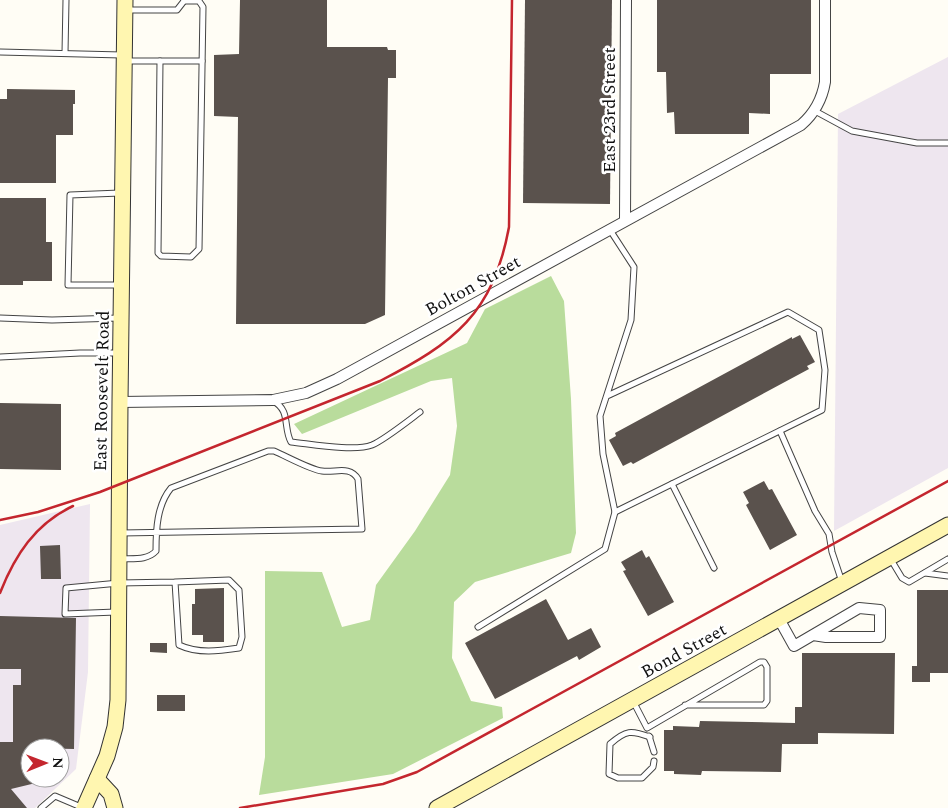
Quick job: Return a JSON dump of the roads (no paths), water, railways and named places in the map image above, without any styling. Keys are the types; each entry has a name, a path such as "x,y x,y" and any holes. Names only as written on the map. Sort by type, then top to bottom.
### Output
{"main road":[{"name":"East Roosevelt Road","path":"84,808 107,756 115,727 118,700 125,5"},
{"name":"Bond Street","path":"438,808 948,525"},
{"path":"97,779 108,788 115,808"}],"street":[{"name":"East 23rd Street","path":"625,220 626,0"},
{"path":"815,110 820,102 825,82 825,0"},
{"name":"Bolton Street","path":"120,402 273,400 306,393 337,379 800,125 815,110"},
{"path":"779,619 794,646 859,608 880,610 880,637 826,637 813,635"}],"lane":[{"path":"65,53 66,0"},
{"path":"125,5 178,10 184,0 199,1 203,7 199,250 192,256 162,256 158,253 160,61"},
{"path":"0,52 65,53 160,61 202,61"},
{"path":"815,110 852,131 917,143 948,143"},
{"path":"122,285 68,285 70,195 123,193"},
{"path":"478,627 605,549 615,512 603,454 600,416 631,320 634,267 609,229"},
{"path":"607,396 788,312 819,330 825,370 822,410 615,512"},
{"path":"0,318 52,320 122,318"},
{"path":"0,357 121,353"},
{"path":"273,400 284,411 288,436 291,442 322,446 361,447 372,445 420,412"},
{"path":"780,431 815,511 829,534 832,552 843,584"},
{"path":"119,533 156,534 362,529 360,488 355,474 350,470 320,472 274,451 268,451 171,488 161,504 156,534 156,551 150,556 119,559"},
{"path":"672,484 714,568"},
{"path":"890,557 902,578 909,582 948,559"},
{"path":"925,573 948,576"},
{"path":"119,612 65,614 66,588 119,583 229,580 239,590 242,638 238,648 214,652 187,649 179,645 175,582"},
{"path":"647,728 686,705 760,662 764,662 767,667 767,701 764,705 686,705"},
{"path":"633,700 647,728 654,752"},
{"path":"650,737 637,732 630,732 610,744 609,774 618,778 642,778 653,767 654,761"},
{"path":"41,808 55,796 84,808"}],"railway":[{"path":"0,520 38,512 100,492 380,381 429,353 449,339 466,322 481,304 492,282 502,257 509,227 512,0"},
{"path":"240,808 383,784 417,772 948,481"},
{"path":"0,593 12,566 37,531 60,513 73,506"}]}
